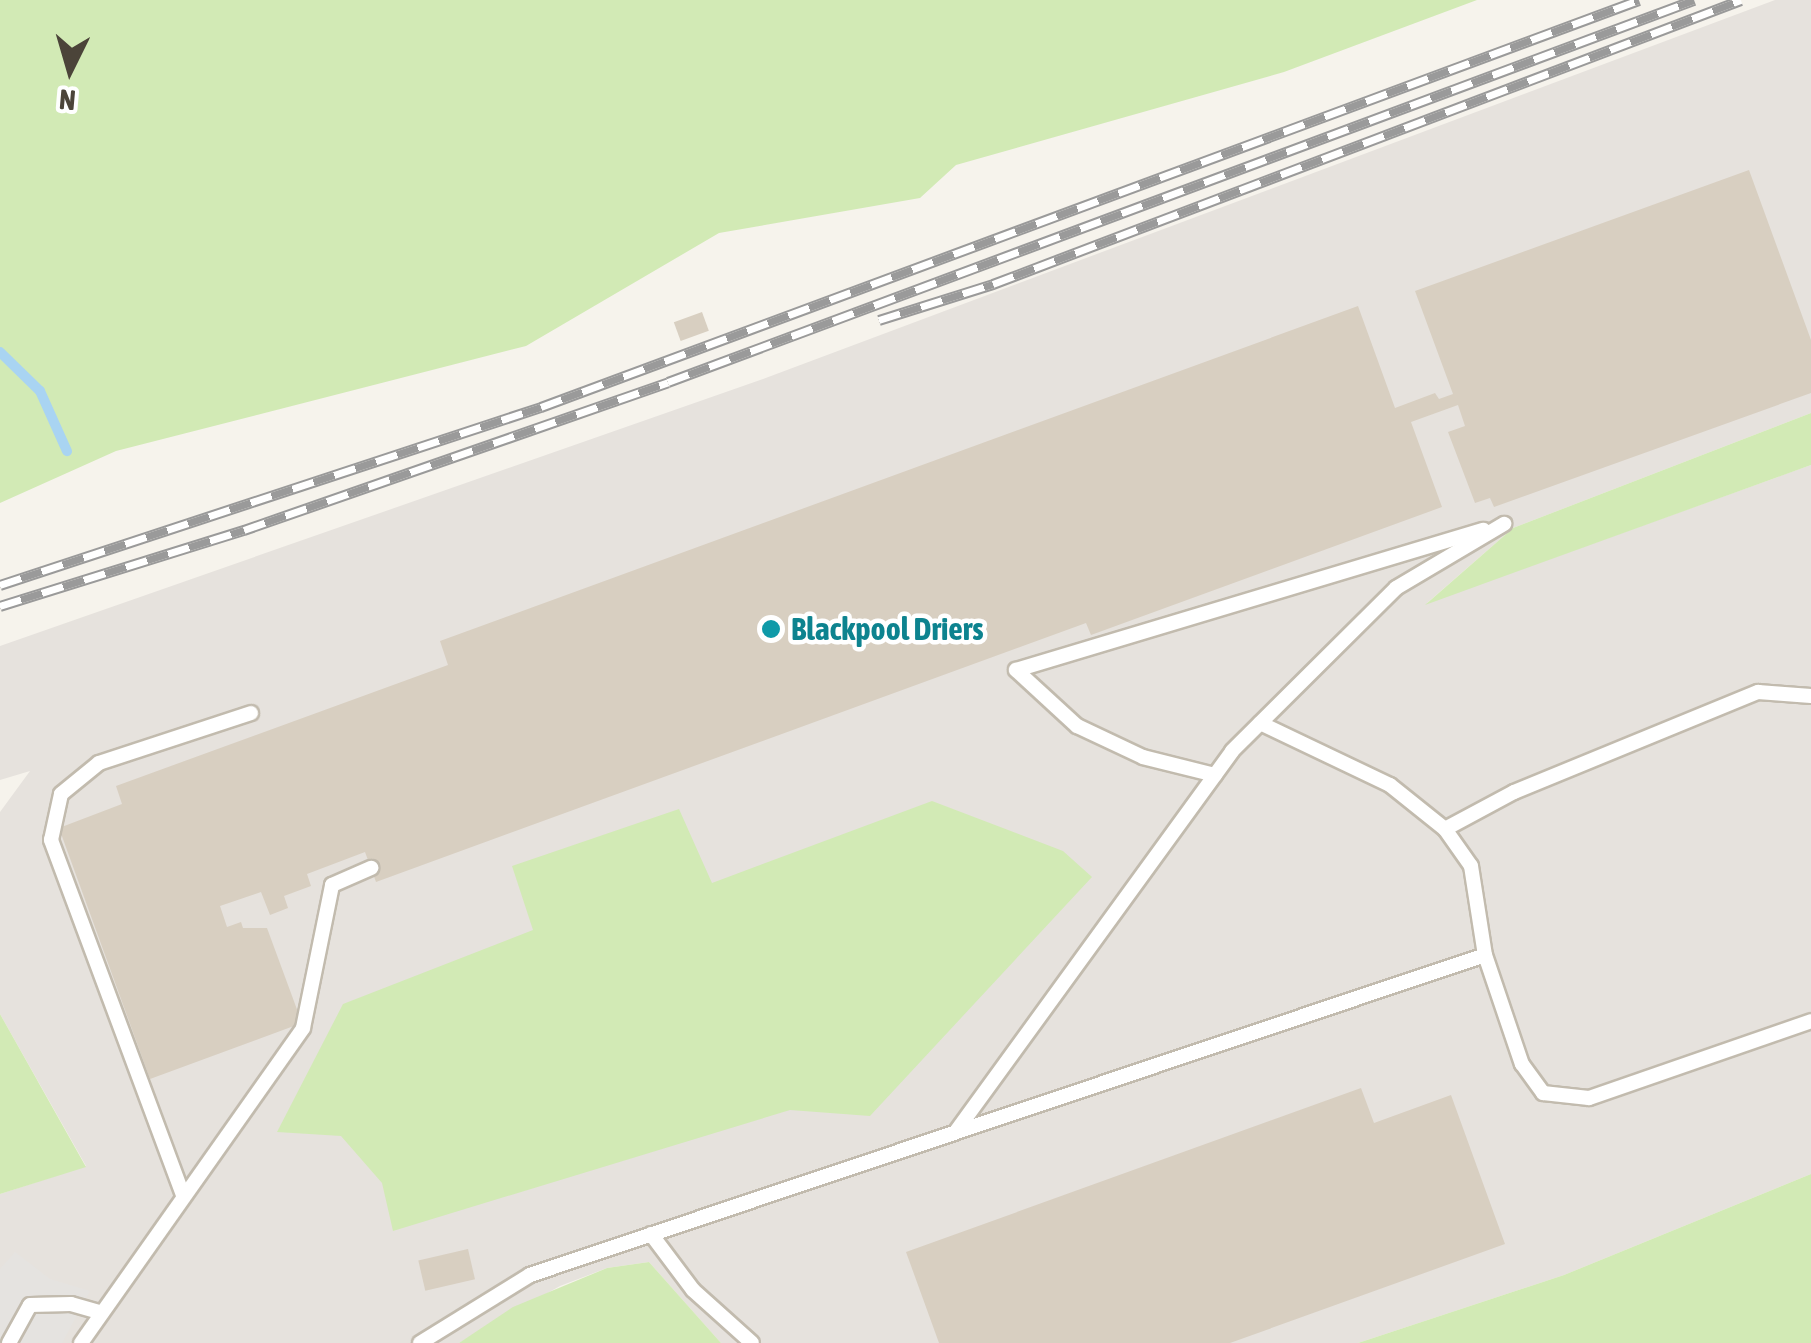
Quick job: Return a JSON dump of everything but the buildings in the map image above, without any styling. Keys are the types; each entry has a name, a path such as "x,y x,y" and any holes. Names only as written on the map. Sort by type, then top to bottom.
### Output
{"lane":[{"path":"956,1132 1214,776 1260,723 1396,588 1504,524 1016,670 1078,726 1143,756 1214,776"},
{"path":"1445,829 1514,792 1758,692 1811,696"},
{"path":"184,1194 52,840 61,794 100,763 250,713"},
{"path":"1260,723 1390,785 1445,829 1471,866 1485,954 1530,1079 1544,1092 1570,1100 1811,1021"},
{"path":"80,1343 304,1028 332,885 371,868"},
{"path":"420,1343 530,1274 1485,954"},
{"path":"650,1234 693,1290 752,1343"},
{"path":"9,1343 30,1305 71,1304 102,1313"}],"shaded area":[{"path":"1775,0 1811,0 1811,413 1513,528 1427,603 1811,465 1811,1174 1564,1275 1358,1343 721,1343 649,1262 607,1268 560,1286 459,1343 0,1343 0,1194 86,1166 0,1014 0,812 30,771 0,780 0,646 763,379"},
{"path":"15,1252 50,1279 90,1291 62,1343 0,1343 0,1269"}],"green space":[{"path":"0,0 1477,0 1284,72 956,165 920,198 719,233 526,346 116,451 0,503"},
{"path":"1811,413 1811,465 1425,605 1513,528"},
{"path":"932,801 1063,851 1092,877 870,1116 790,1110 393,1231 382,1183 341,1136 277,1132 343,1004 533,930 512,866 679,809 712,883"},
{"path":"0,1014 86,1167 0,1194"},
{"path":"1811,1174 1811,1343 1358,1343 1564,1275"},
{"path":"649,1262 721,1343 459,1343 513,1307 607,1268"}],"waterway":[{"path":"0,352 40,391 67,451"}],"railway":[{"path":"0,585 541,407 1639,0"},
{"path":"0,606 244,530 668,382 1694,0"},
{"path":"879,320 993,284 1741,0"}],"place":[{"name":"Blackpool Driers","path":"771,629"}]}
